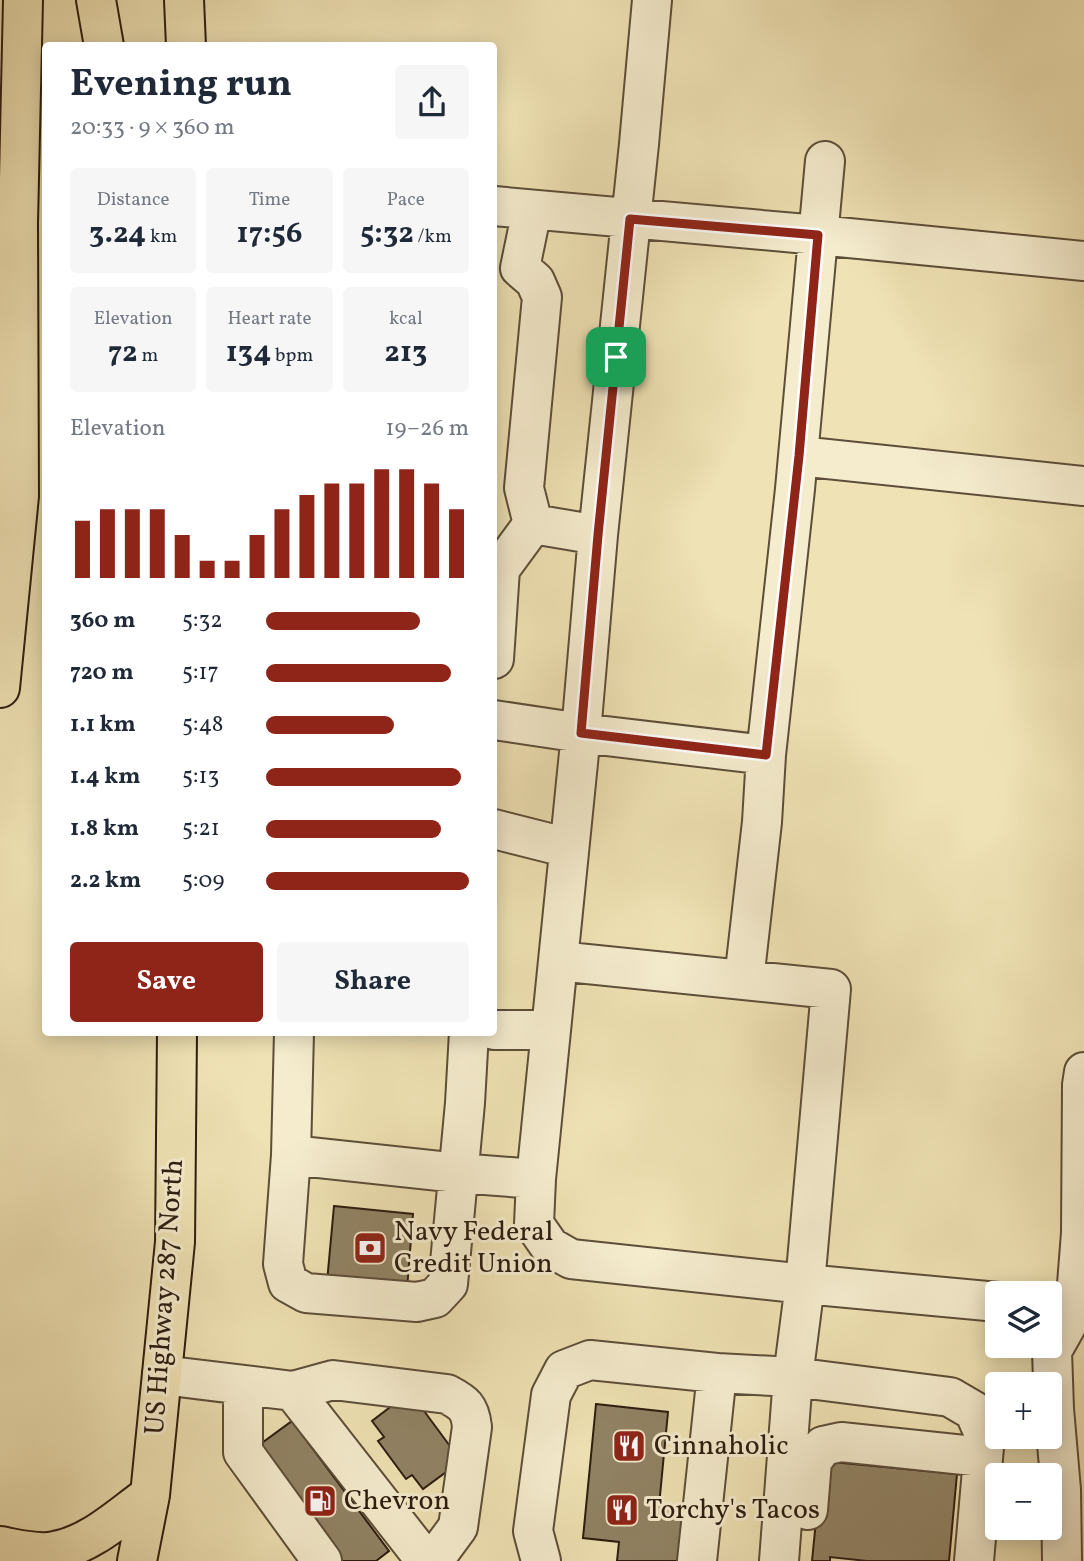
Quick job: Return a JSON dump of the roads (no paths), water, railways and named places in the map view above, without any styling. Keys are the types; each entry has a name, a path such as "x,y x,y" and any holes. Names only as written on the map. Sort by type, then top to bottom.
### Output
{"main road":[{"path":"0,688 19,496 18,223 23,0"},
{"path":"96,0 103,42"},
{"path":"184,0 186,42"},
{"name":"US Highway 287 North","path":"137,1561 150,1495 175,1242 177,1036"},
{"path":"0,1546 54,1552 91,1539 150,1495 165,1561"}],"lane":[{"path":"652,0 550,1030 534,1224 550,1247 571,1259 985,1301"},
{"path":"744,980 799,456 825,161"},
{"path":"497,206 1084,261"},
{"path":"532,210 507,267 535,281 542,297 509,486 533,524 598,535"},
{"path":"799,456 1084,486"},
{"path":"497,569 533,524"},
{"path":"497,719 581,733 766,755"},
{"path":"497,823 569,848"},
{"path":"558,961 831,989 805,1284 793,1377 779,1561"},
{"path":"497,1030 550,1030"},
{"path":"294,1036 291,1155 283,1264 288,1283 306,1293 417,1302 435,1298 448,1284 469,1036"},
{"path":"1062,1561 1061,1490 1052,1351 1073,1315 1081,1233 1084,1072"},
{"path":"291,1155 536,1179"},
{"path":"541,1561 533,1531 551,1395 564,1370 590,1360 717,1373 793,1377 950,1397 974,1411 985,1436 974,1561"},
{"path":"697,1561 717,1373"},
{"path":"162,1375 293,1391 333,1380 447,1394 458,1400 470,1413 472,1427 458,1527 433,1561"},
{"path":"243,1385 243,1452 322,1561"},
{"path":"293,1391 426,1561"},
{"path":"804,1561 812,1461 823,1446 841,1442 983,1457"}],"place":[{"name":"Navy Federal Credit Union","path":"370,1248"},
{"name":"Cinnaholic","path":"629,1446"},
{"name":"Chevron","path":"320,1501"},
{"name":"Torchy's Tacos","path":"622,1510"}]}
